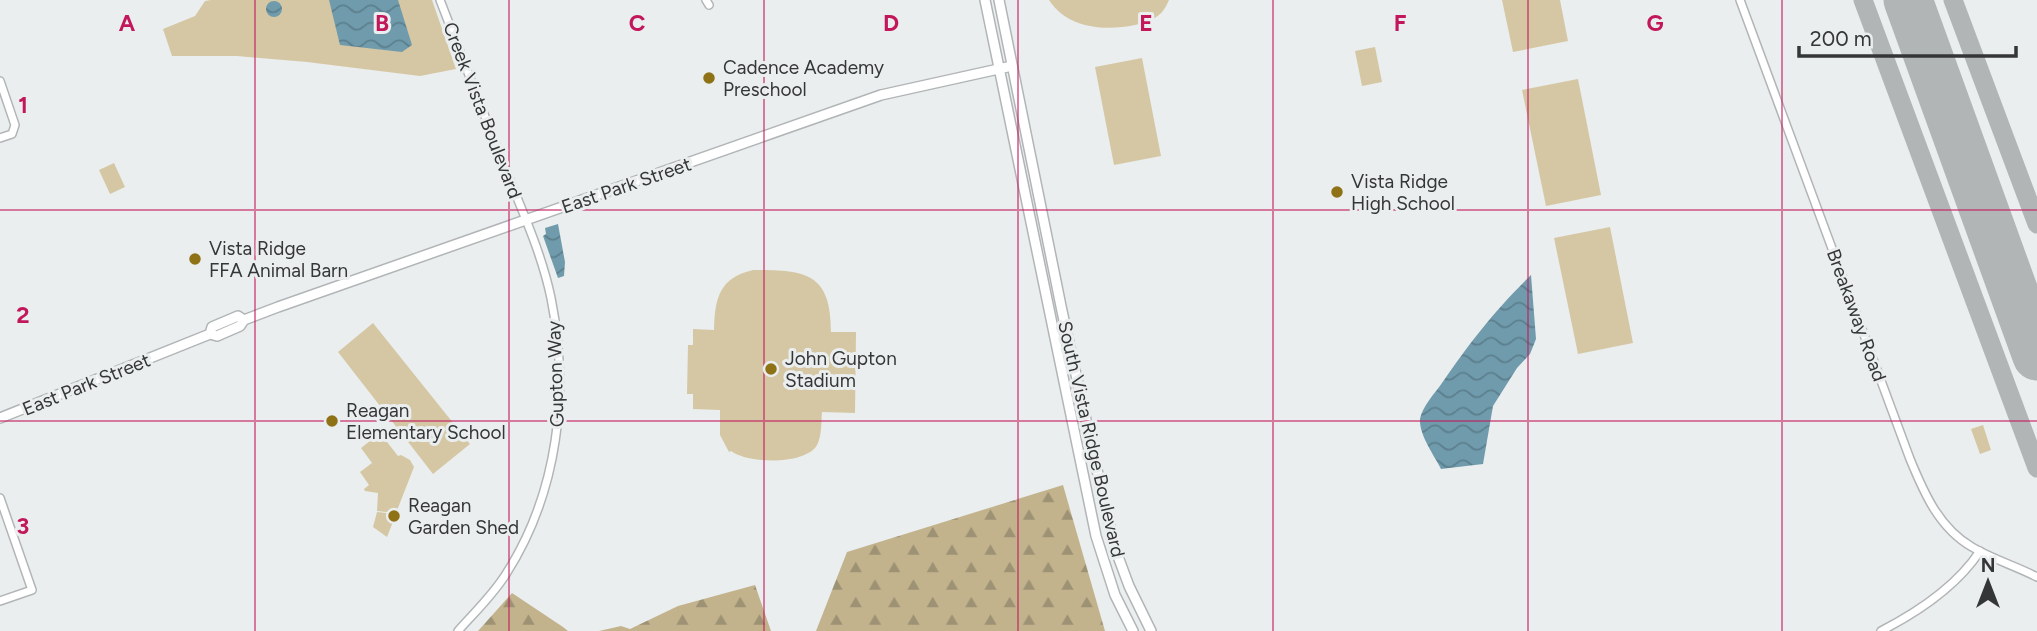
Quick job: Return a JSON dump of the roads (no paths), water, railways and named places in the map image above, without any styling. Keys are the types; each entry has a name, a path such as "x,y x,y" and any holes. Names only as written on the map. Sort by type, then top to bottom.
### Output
{"street":[{"name":"Creek Vista Boulevard","path":"440,0 525,220"},
{"name":"South Vista Ridge Boulevard","path":"985,0 1096,536 1115,595 1133,631"},
{"name":"South Vista Ridge Boulevard","path":"999,0 1048,243 1114,540 1129,586 1151,631"},
{"name":"Breakaway Road","path":"1740,0 1919,483 1945,525 1963,542 2037,576"},
{"name":"East Park Street","path":"0,418 210,334 217,336 240,326 244,320 881,95 1012,66"},
{"path":"0,81 14,120 12,134 0,138"},
{"name":"Gupton Way","path":"458,631 505,576 518,553 532,525 556,444 559,396 553,315 545,278 525,220"},
{"path":"0,498 32,590 0,601"},
{"path":"1881,631 1928,602 1967,568 1980,551"}],"water":[{"path":"329,0 398,0 412,45 402,52 340,45"},
{"path":"274,1 282,9 274,17 266,9"},
{"path":"558,224 565,262 564,276 558,278 543,236 546,234 545,228"},
{"path":"1531,275 1536,339 1530,354 1517,368 1493,406 1483,464 1441,469 1422,432 1420,419 1423,410 1484,326"}],"place":[{"name":"Cadence Academy Preschool","path":"709,78"},
{"name":"Vista Ridge High School","path":"1337,192"},
{"name":"Vista Ridge FFA Animal Barn","path":"195,259"},
{"name":"John Gupton Stadium","path":"771,369"},
{"name":"Reagan Elementary School","path":"332,421"},
{"name":"Reagan Garden Shed","path":"394,516"}]}
